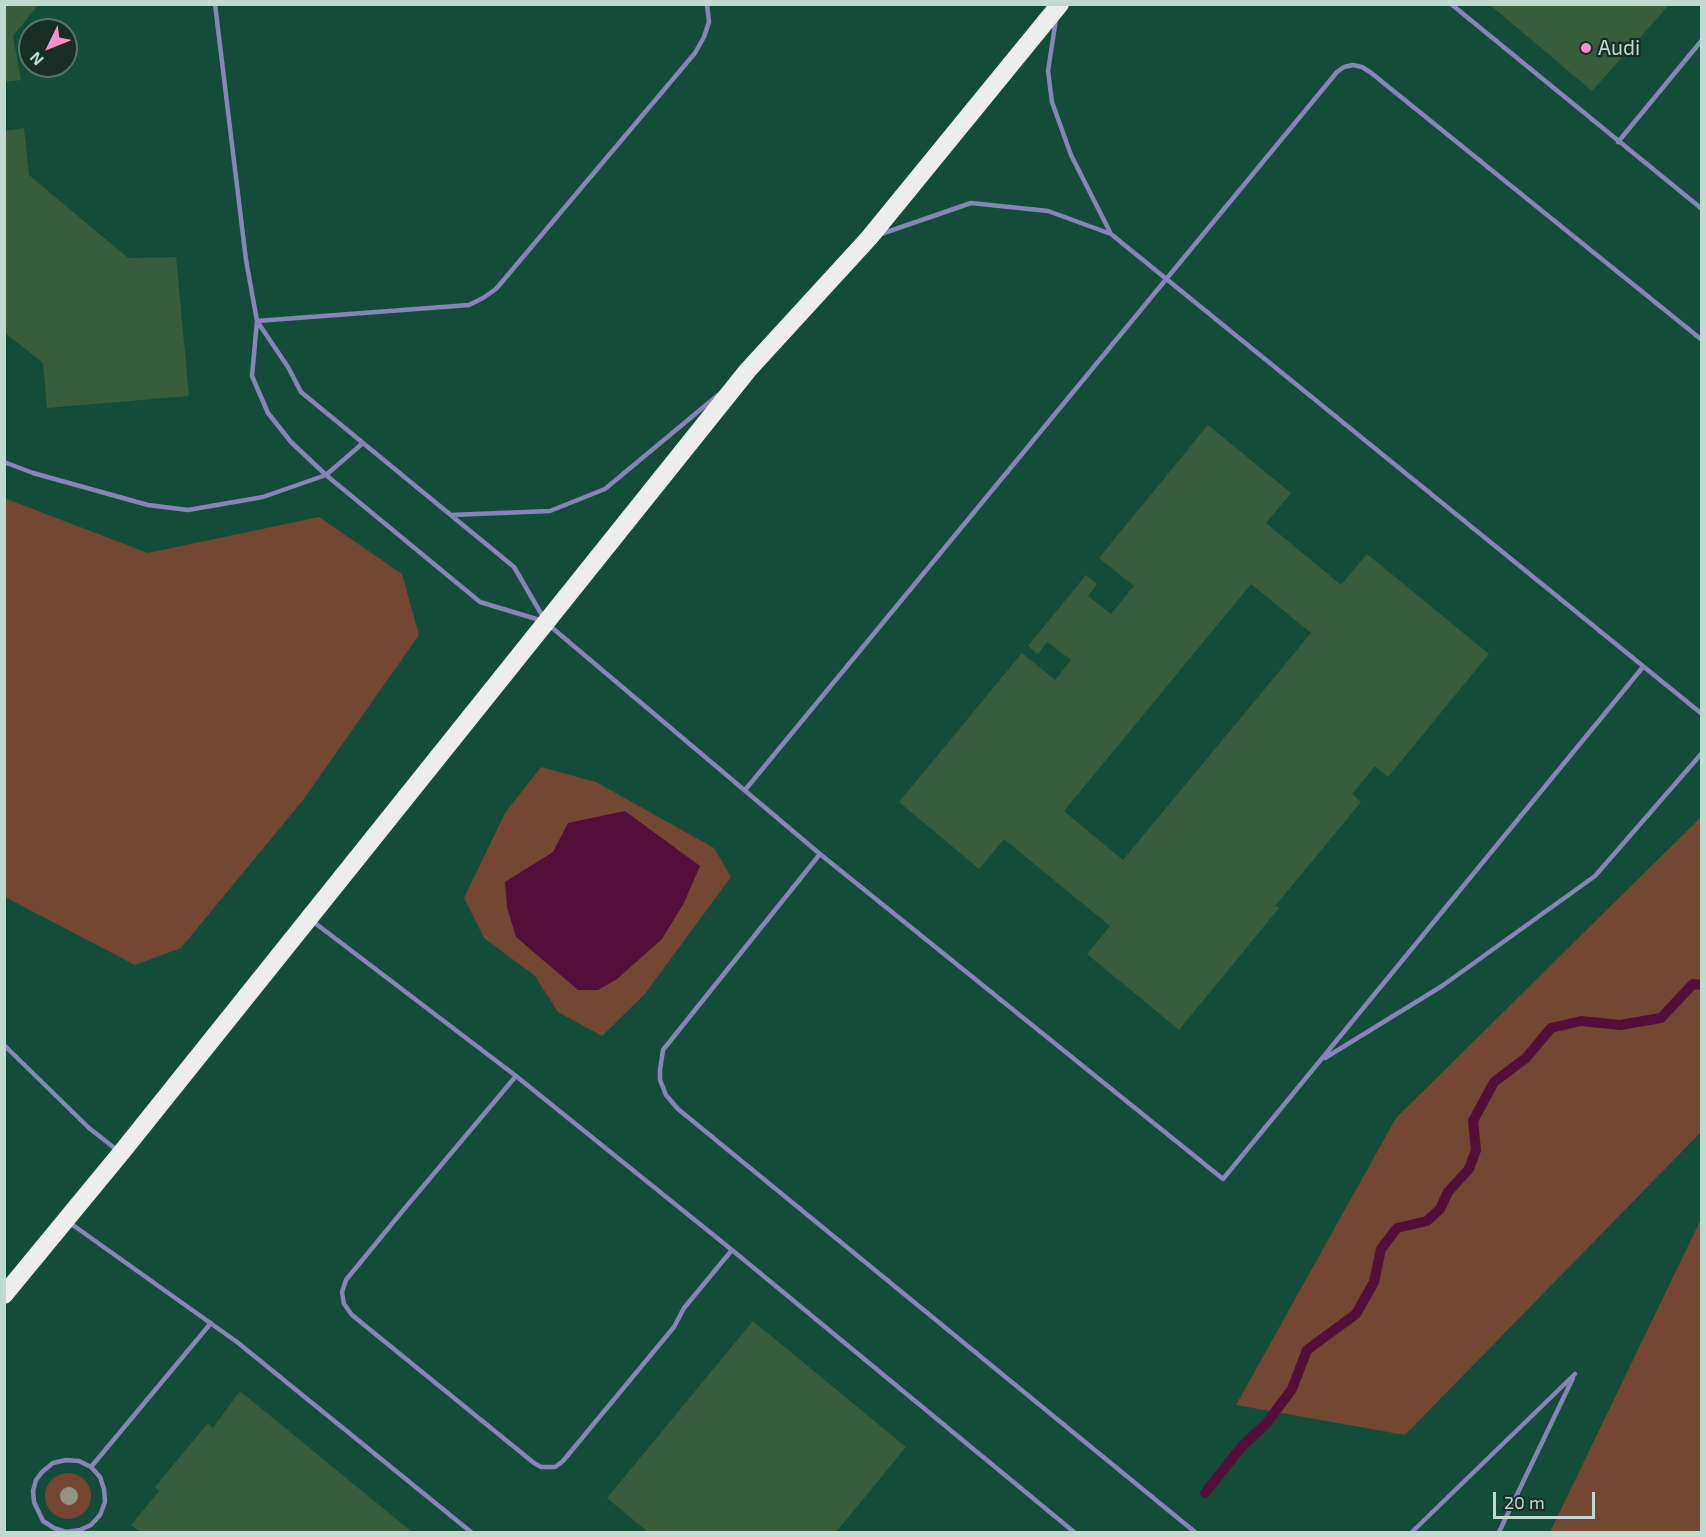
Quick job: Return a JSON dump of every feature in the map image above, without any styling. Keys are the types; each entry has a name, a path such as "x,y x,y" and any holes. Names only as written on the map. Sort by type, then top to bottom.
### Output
{"highway":[{"path":"4,1295 121,1153 747,370 869,238 1059,6"}],"lane":[{"path":"215,4 246,260 257,321 252,376 268,413 291,442 326,475 480,602 546,622"},
{"path":"257,321 469,305 496,289 695,53 709,22 707,4"},
{"path":"1451,4 1701,209"},
{"path":"1059,6 1048,71 1052,102 1071,154 1111,234"},
{"path":"1618,142 1701,40"},
{"path":"745,790 1337,72 1344,67 1353,65 1370,72 1701,340"},
{"path":"869,238 971,202 1048,211 1111,234 1701,714"},
{"path":"257,321 288,367 300,392 514,567 546,622 820,854 1223,1179 1643,667"},
{"path":"450,515 550,510 605,489 747,370"},
{"path":"4,462 33,473 148,505 188,510 263,497 326,475 363,443"},
{"path":"1320,1061 1442,986 1595,876 1701,753"},
{"path":"820,854 668,1043 660,1058 660,1080 666,1095 685,1115 1195,1533"},
{"path":"309,918 516,1076 732,1250 1074,1533"},
{"path":"4,1045 89,1128 121,1153"},
{"path":"516,1076 346,1280 342,1292 344,1304 352,1315 534,1463 541,1467 555,1467 563,1461 674,1327 684,1308 732,1250"},
{"path":"65,1220 246,1349 471,1533"},
{"path":"91,1467 211,1323"},
{"path":"1412,1533 1575,1374 1499,1533"},
{"path":"66,1460 79,1461 91,1467 100,1477 105,1489 105,1502 96,1520 80,1530 66,1532 43,1521 37,1512 33,1491 36,1480 42,1472 53,1463 66,1460"}],"shaded area":[{"path":"4,498 148,553 319,517 402,574 419,635 303,800 181,948 135,965 5,897"},
{"path":"541,767 596,782 714,848 731,877 644,995 602,1036 558,1012 535,976 484,938 464,898 505,813"},
{"path":"625,811 700,866 684,903 662,939 617,979 598,990 578,990 516,937 507,907 505,882 553,852 568,823"},
{"path":"1701,817 1701,1132 1405,1435 1236,1405 1396,1118"},
{"path":"1701,1219 1701,1532 1550,1532"},
{"path":"68,1473 84,1480 91,1496 84,1512 68,1519 52,1512 45,1496 52,1480"}],"building":[{"path":"4,4 39,4 28,18 18,18 18,30 13,36 18,78 21,80 4,82"},
{"name":"Audi","path":"1489,4 1670,4 1592,91"},
{"path":"24,128 29,175 128,258 176,257 189,396 47,408 43,363 4,332 4,131"},
{"path":"1208,425 1291,493 1266,523 1341,585 1367,554 1489,654 1388,777 1375,766 1352,794 1361,802 1275,906 1279,908 1179,1030 1087,954 1110,926 1004,839 979,869 899,802 1022,653 1055,680 1071,660 1047,642 1038,654 1028,646 1086,575 1097,584 1088,596 1111,614 1134,586 1099,558","holes":["1251,584 1311,633 1123,860 1064,811"]},
{"path":"753,1321 906,1447 836,1532 648,1532 607,1498"},
{"path":"240,1391 412,1532 140,1532 131,1525 159,1491 155,1487 208,1423 213,1428"}],"waterway":[{"path":"1205,1493 1242,1446 1266,1424 1292,1389 1307,1350 1356,1314 1374,1282 1381,1249 1397,1228 1427,1221 1440,1209 1448,1192 1469,1169 1476,1150 1473,1121 1494,1082 1526,1058 1551,1028 1581,1021 1620,1025 1661,1018 1693,984 1702,985"}],"place":[{"name":"Audi","path":"1586,48"}]}
